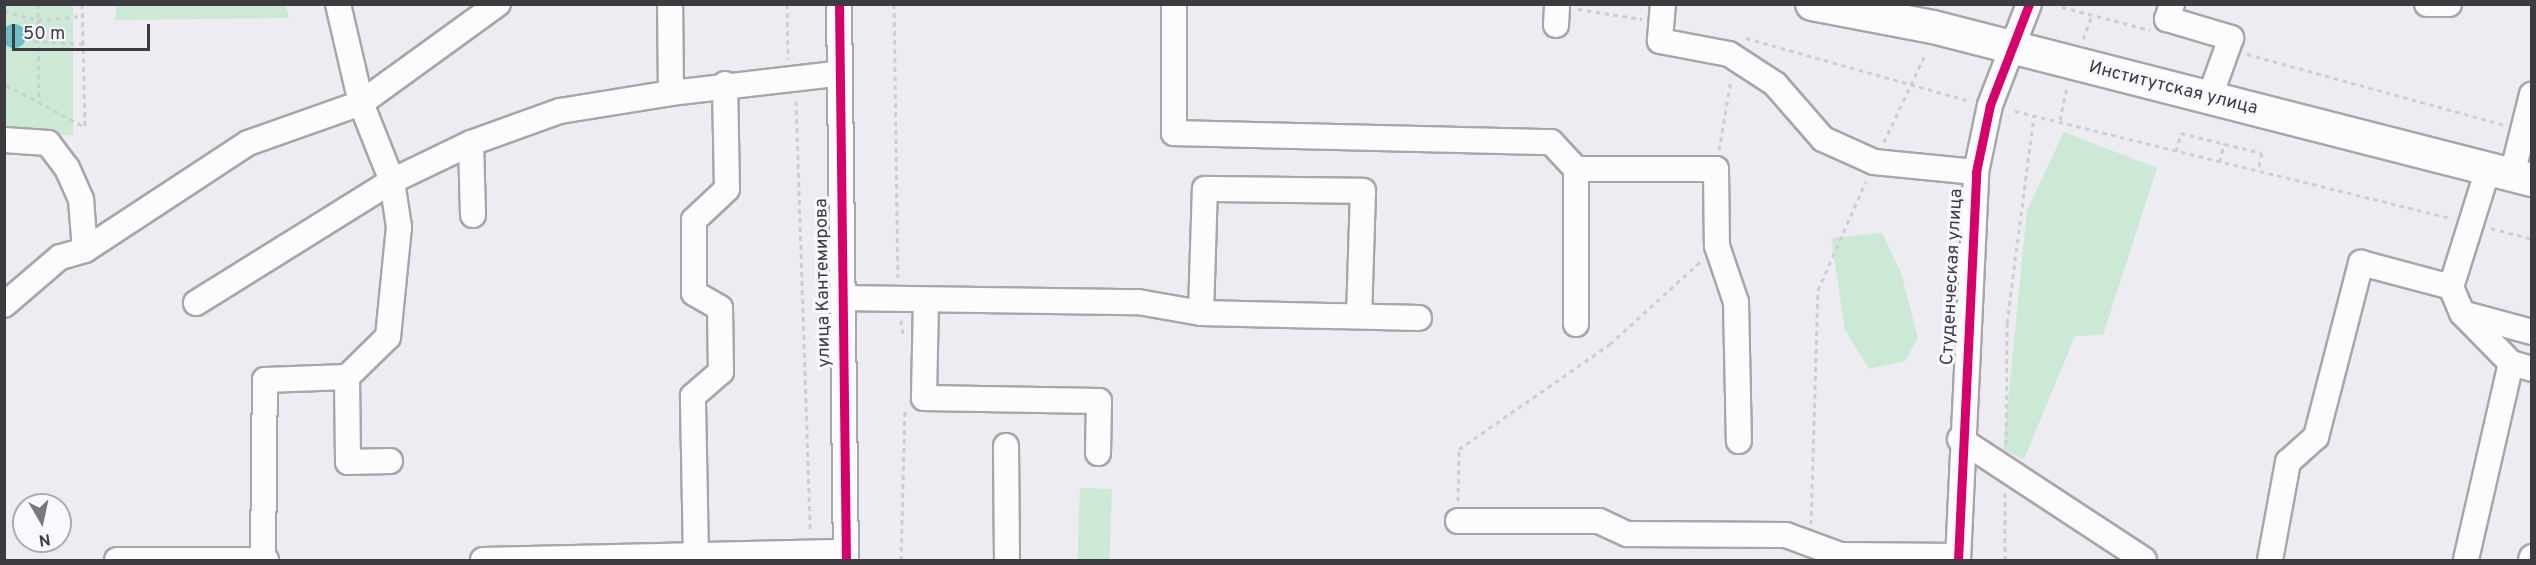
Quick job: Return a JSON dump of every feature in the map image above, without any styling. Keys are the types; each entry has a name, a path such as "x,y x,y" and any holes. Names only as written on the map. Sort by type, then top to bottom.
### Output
{"main road":[{"name":"Институтская улица","path":"1812,4 2008,48 2510,175"}],"street":[{"path":"117,561 265,560 265,380 347,377 388,337 399,227 392,181 361,103 338,4"},
{"path":"4,305 60,257 85,250 248,143 361,103 498,4"},
{"path":"670,4 671,93"},
{"name":"улица Кантемирова","path":"839,4 837,74 846,556"},
{"path":"1174,4 1173,133 1551,142 1576,168 1576,324"},
{"path":"1663,4 1660,41 1735,58 1775,84 1823,139 1874,162 1976,172"},
{"name":"Студенческая улица","path":"1958,558 1960,439 1976,172 2008,48 2029,4"},
{"path":"2172,4 2167,19 2231,38 2209,99"},
{"path":"2427,4 2449,4"},
{"path":"196,303 392,181 471,143 560,111 725,84 790,76 837,74"},
{"path":"696,558 693,396 721,372 720,308 694,293 694,220 727,189 725,84"},
{"path":"2466,561 2521,366 2462,313 2451,287 2472,223 2510,175 2532,94"},
{"path":"4,140 48,143 67,168 81,200 85,250"},
{"path":"471,143 473,215"},
{"path":"1576,168 1716,170 1718,246 1737,303 1739,441"},
{"path":"1201,313 1205,189 1363,191 1359,316"},
{"path":"2270,561 2288,462 2316,437 2361,262 2451,287"},
{"path":"840,298 926,301 1137,302 1201,313 1419,318"},
{"path":"926,301 924,398 1099,401 1098,453"},
{"path":"2462,313 2532,332"},
{"path":"347,377 348,462 390,461"},
{"path":"1960,439 2144,561"},
{"path":"1006,446 1007,561"},
{"path":"1458,521 1599,521 1627,534 1786,536 1840,558 1958,558"},
{"path":"483,561 696,558 810,552 846,556"}],"path":[{"path":"38,4 34,41 39,101"},
{"path":"4,74 5,85 85,127 82,4"},
{"path":"2076,11 2080,4"},
{"path":"786,6 790,76 796,99 810,552"},
{"path":"2062,7 2160,32"},
{"path":"4,11 38,20 82,16"},
{"path":"2081,44 2092,16"},
{"path":"34,41 83,44"},
{"path":"2227,49 2522,130"},
{"path":"1810,544 1818,290 1874,162 1924,57"},
{"path":"1716,170 1735,58"},
{"path":"2060,120 2068,86"},
{"path":"2015,111 2060,120 2532,239"},
{"path":"2005,561 2007,323 2034,115"},
{"path":"2176,151 2181,133 2224,143 2262,153 2258,171"},
{"path":"2220,162 2224,143"},
{"path":"1458,521 1459,449 1610,344 1718,246"}],"green space":[{"path":"117,4 285,5 289,18 115,20"},
{"path":"5,5 73,5 73,135 5,135"},
{"path":"2064,132 2157,168 2103,335 2075,336 2024,459 2003,450 2027,210"},
{"path":"1882,233 1901,273 1918,338 1905,361 1869,369 1845,330 1831,238"},
{"path":"1080,488 1112,489 1110,560 1077,560"}],"water":[{"path":"14,24 23,27 26,36 23,45 14,48 5,45 2,36 5,27"}],"cycle path":[{"path":"839,4 846,560"},
{"path":"1958,560 1976,172 1990,105 2029,4"}]}
